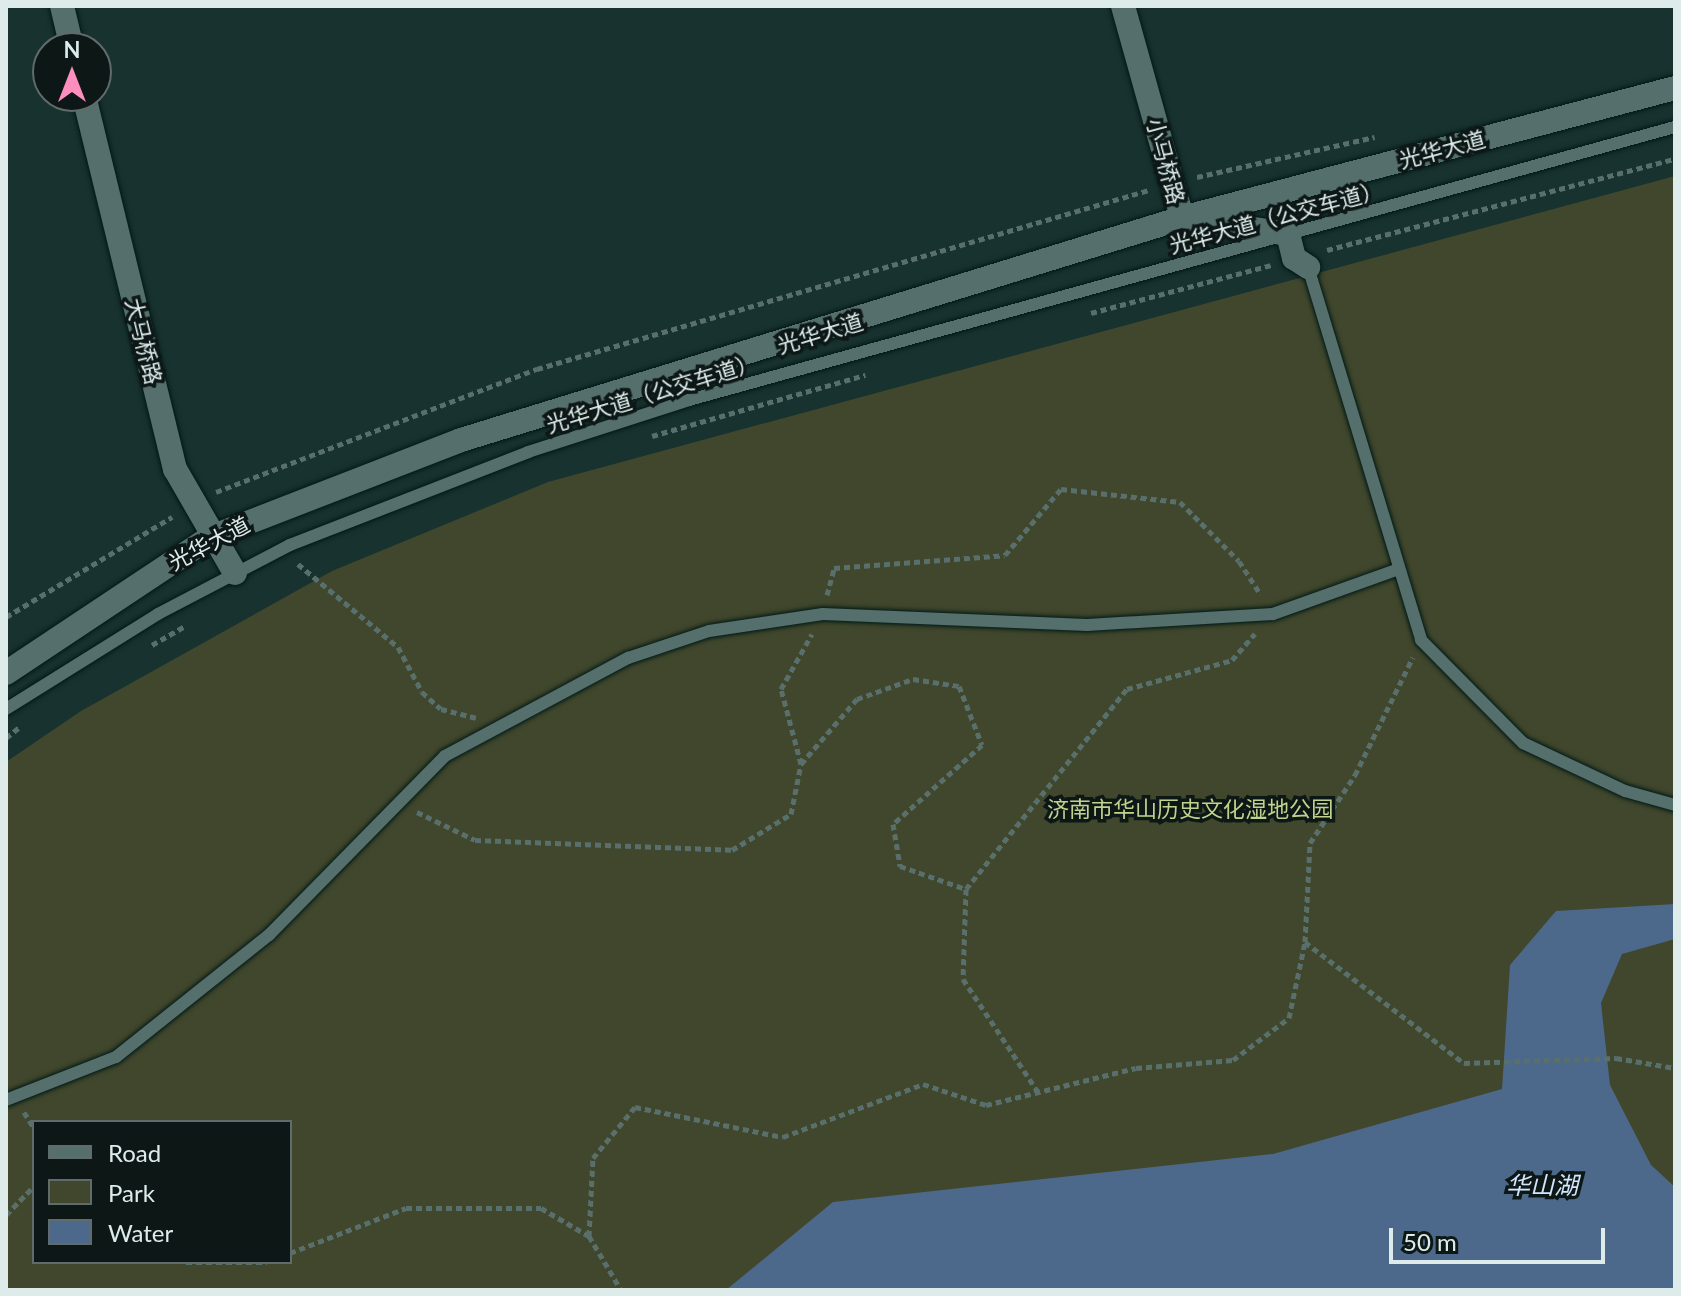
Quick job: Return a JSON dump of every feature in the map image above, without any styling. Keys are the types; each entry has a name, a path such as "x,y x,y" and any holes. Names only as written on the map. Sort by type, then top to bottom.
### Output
{"main road":[{"path":"62,6 68,32"},
{"name":"小马桥路","path":"1123,6 1182,218 1288,234"},
{"name":"光华大道","path":"6,673 211,537 461,440 1182,218 1675,88"},
{"name":"大马桥路","path":"88,112 175,469 211,537 235,573"},
{"path":"1288,234 1301,263"}],"lane":[{"name":"光华大道（公交车道）","path":"6,709 235,573 389,502 675,404 1675,127"},
{"path":"1301,263 1421,640 1523,743 1625,791 1675,805"},
{"path":"6,1100 116,1057 197,998 445,756 497,723 628,658 709,631 823,614 1087,625 1273,614 1399,569"}],"path":[{"path":"1078,316 1301,263 1675,159"},
{"path":"645,438 870,374"},
{"path":"398,802 475,840 732,850 791,814 801,764 781,689 823,614 834,568 1005,555 1061,489 1180,502 1239,561 1273,614 1232,660 1127,689 966,889 963,979 1038,1092"},
{"path":"285,571 313,558"},
{"path":"298,564 398,647 422,692 441,709 497,723"},
{"path":"138,653 202,617"},
{"path":"589,1236 593,1158 635,1107 783,1137 923,1084 986,1105 1136,1068 1233,1060 1289,1018 1305,942 1310,843 1355,775 1421,640"},
{"path":"801,764 857,699 913,679 959,686 982,745 893,824 900,866 966,889"},
{"path":"6,738 28,721"},
{"path":"1305,942 1464,1063 1616,1058 1675,1068"},
{"path":"6,1215 32,1188"},
{"path":"292,1252 406,1208 541,1208 589,1236 621,1290"}],"green space":[{"name":"济南市华山历史文化湿地公园","path":"1675,176 1675,1290 6,1290 6,762 81,711 332,571 548,482"}],"water":[{"name":"华山湖","path":"1675,904 1675,939 1622,954 1601,1003 1610,1085 1651,1165 1675,1187 1675,1290 726,1290 833,1202 1273,1154 1502,1089 1510,965 1556,911"}]}
